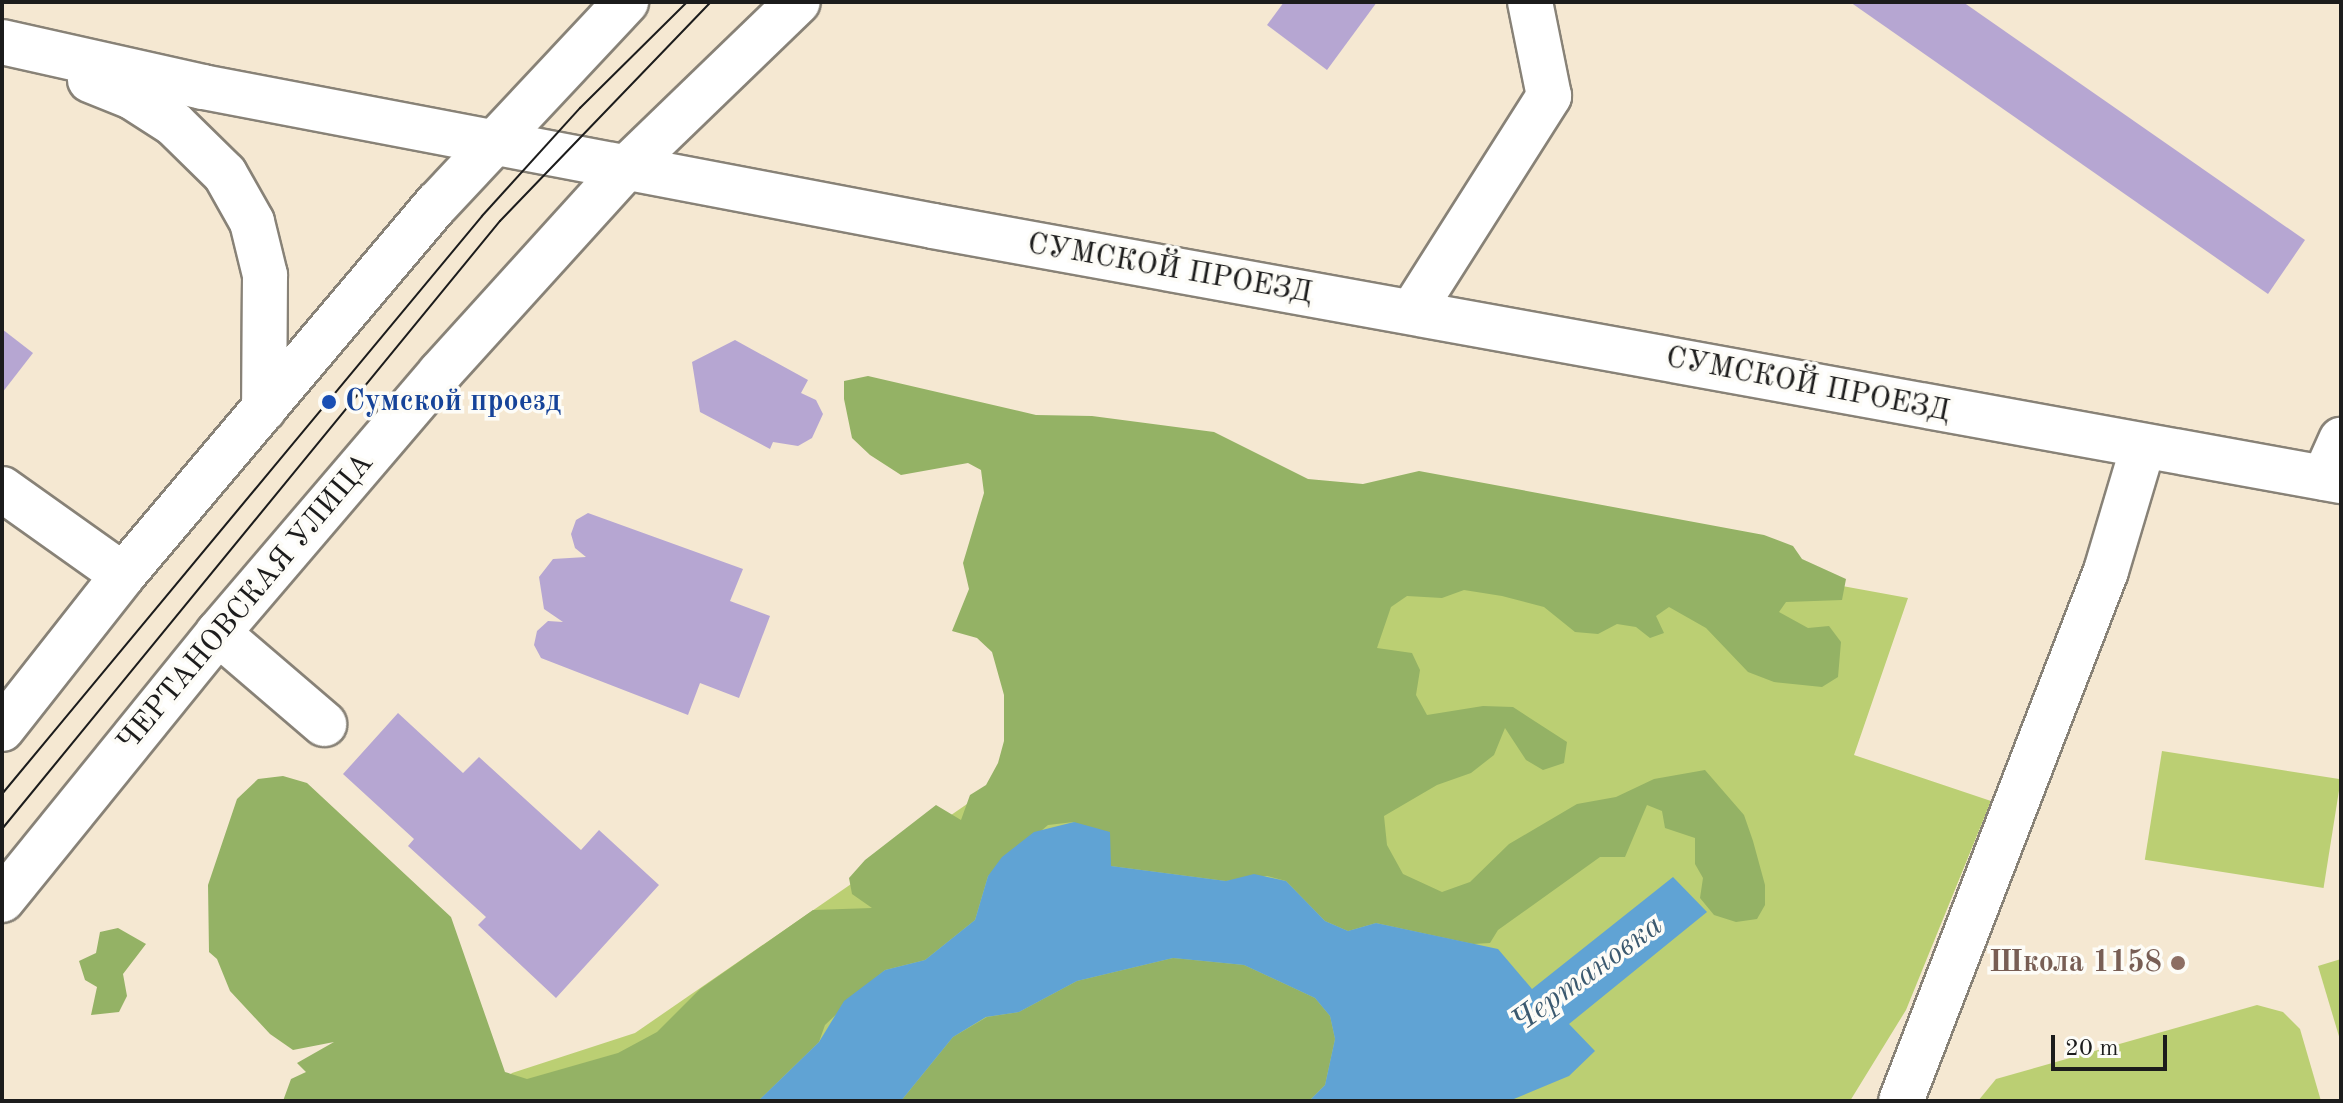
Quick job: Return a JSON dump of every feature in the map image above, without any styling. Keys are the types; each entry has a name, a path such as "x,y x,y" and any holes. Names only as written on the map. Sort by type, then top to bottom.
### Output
{"street":[{"path":"2,729 123,575 494,140 626,2"},
{"name":"ЧЕРТАНОВСКАЯ УЛИЦА","path":"7,883 440,373 628,166 798,2"},
{"path":"1412,312 1549,96 1530,2"},
{"path":"2,43 132,97 174,124 225,174 252,222 265,275 264,409"},
{"name":"СУМСКОЙ ПРОЕЗД","path":"2,43 203,87 2143,447 2335,467"},
{"path":"1901,1101 2106,571 2143,447"},
{"path":"2,489 123,575"},
{"path":"218,633 324,724"}],"green space":[{"path":"868,376 1036,415 1092,416 1214,432 1308,479 1363,484 1419,471 1764,535 1793,546 1802,559 1846,579 1842,600 1786,602 1779,612 1808,628 1829,626 1841,642 1838,677 1822,687 1774,682 1748,672 1706,628 1669,607 1656,616 1664,633 1650,638 1636,627 1617,624 1598,634 1575,632 1544,607 1502,596 1464,590 1442,598 1407,596 1391,607 1377,648 1412,653 1420,670 1416,695 1427,715 1483,706 1513,707 1567,742 1564,763 1543,770 1526,760 1505,728 1494,755 1471,773 1437,785 1384,816 1387,845 1403,874 1442,892 1470,882 1509,844 1577,804 1616,797 1654,779 1705,770 1744,815 1765,885 1765,905 1757,919 1736,922 1714,915 1700,898 1703,878 1695,864 1695,838 1665,828 1662,811 1647,805 1625,857 1600,857 1498,930 1490,943 1473,944 1376,923 1348,931 1325,921 1286,881 1267,876 1226,881 1111,866 1074,822 1048,825 988,876 975,920 925,960 885,970 868,984 825,1025 819,1042 758,1101 283,1101 291,1079 306,1072 297,1063 334,1042 293,1050 270,1034 230,991 217,959 209,952 208,885 237,799 258,779 283,776 307,783 451,917 505,1072 527,1079 618,1053 657,1032 700,989 813,910 872,908 852,894 849,878 865,860 936,805 961,820 970,795 986,785 998,763 1004,741 1004,695 992,652 977,638 952,631 969,589 963,563 984,493 981,470 968,463 901,475 870,455 852,438 844,399 844,381"},
{"path":"1073,446 1908,598 1854,755 1991,801 1906,1010 1850,1101 479,1101 512,1073 635,1033 1012,773"},
{"path":"2162,751 2341,779 2324,888 2145,860"},
{"path":"118,928 146,944 123,974 127,996 119,1012 91,1015 97,987 85,980 79,961 96,953 100,932"},
{"path":"1173,958 1244,965 1315,998 1330,1016 1335,1039 1325,1085 1309,1101 901,1101 953,1037 987,1017 1019,1012 1077,981"},
{"path":"2341,959 2341,1043 2318,966"},
{"path":"2257,1005 2283,1012 2300,1029 2321,1101 1978,1101 1996,1079"}],"water":[{"name":"Чертановка","path":"1074,822 1110,832 1111,866 1226,881 1254,874 1286,881 1325,921 1348,931 1376,923 1498,949 1532,989 1673,877 1707,912 1569,1024 1595,1051 1569,1076 1509,1101 1309,1101 1325,1085 1335,1039 1330,1016 1315,998 1244,965 1173,958 1077,981 1019,1012 986,1017 953,1037 901,1101 758,1101 819,1042 844,1001 885,970 925,960 975,920 988,876 1002,857 1034,832"}],"building":[{"path":"1284,2 1377,2 1327,70 1267,25"},
{"path":"1850,2 1963,2 2305,240 2268,294"},
{"path":"2,329 33,353 2,393"},
{"path":"735,340 808,380 801,393 816,400 823,414 812,438 798,446 773,442 770,449 700,412 692,362"},
{"path":"588,513 743,569 730,601 770,616 739,698 700,683 688,715 541,658 534,645 537,631 548,621 563,622 544,609 539,577 553,559 586,557 575,548 571,534 576,520"},
{"path":"398,713 463,773 479,757 581,850 599,830 659,885 556,998 478,925 486,917 408,846 414,839 343,774"}],"tram line":[{"path":"2,794 482,216 580,108 687,2"},
{"path":"2,829 500,221 711,2"}],"place":[{"name":"Сумской проезд","path":"329,402"},
{"name":"Школа 1158","path":"2178,963"}]}
